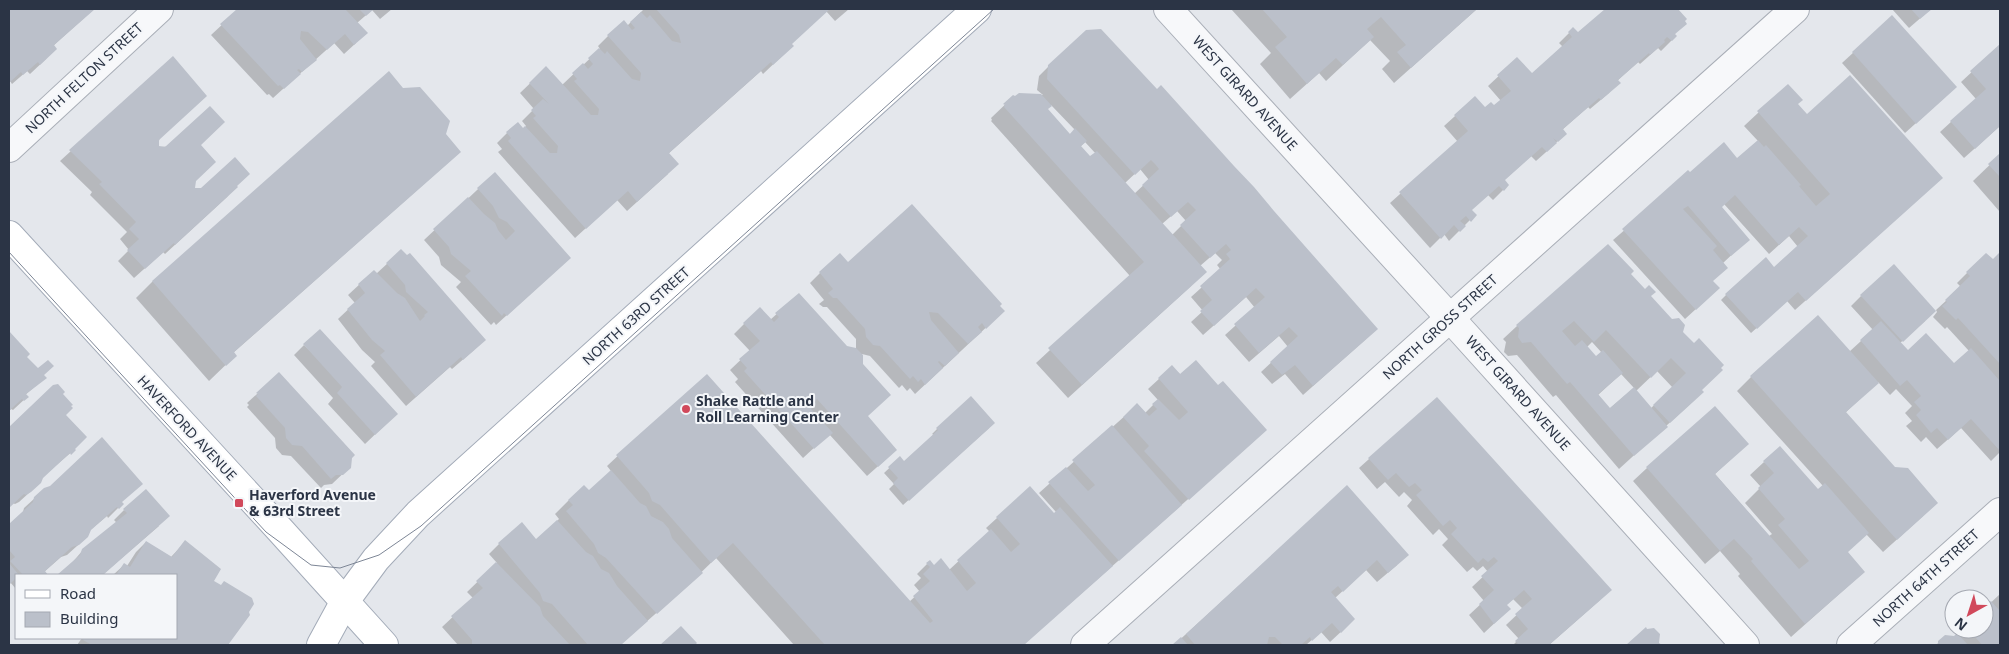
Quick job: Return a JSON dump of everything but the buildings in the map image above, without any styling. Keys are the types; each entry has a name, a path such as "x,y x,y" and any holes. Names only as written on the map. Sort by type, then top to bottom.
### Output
{"main road":[{"name":"NORTH 63RD STREET","path":"321,645 345,601 379,555 418,514 977,9"},
{"name":"HAVERFORD AVENUE","path":"9,235 384,645"}],"street":[{"name":"NORTH FELTON STREET","path":"9,148 159,9"},
{"name":"WEST GIRARD AVENUE","path":"1168,9 1745,645"},
{"name":"NORTH GROSS STREET","path":"1085,645 1795,9"},
{"name":"NORTH 64TH STREET","path":"1851,645 2000,512"}],"tram line":[{"path":"9,252 266,532 311,565 340,568 379,555 421,526 994,9"}],"place":[{"name":"Shake Rattle and Roll Learning Center","path":"686,409"},
{"name":"Haverford Avenue & 63rd Street","path":"239,503"}]}
